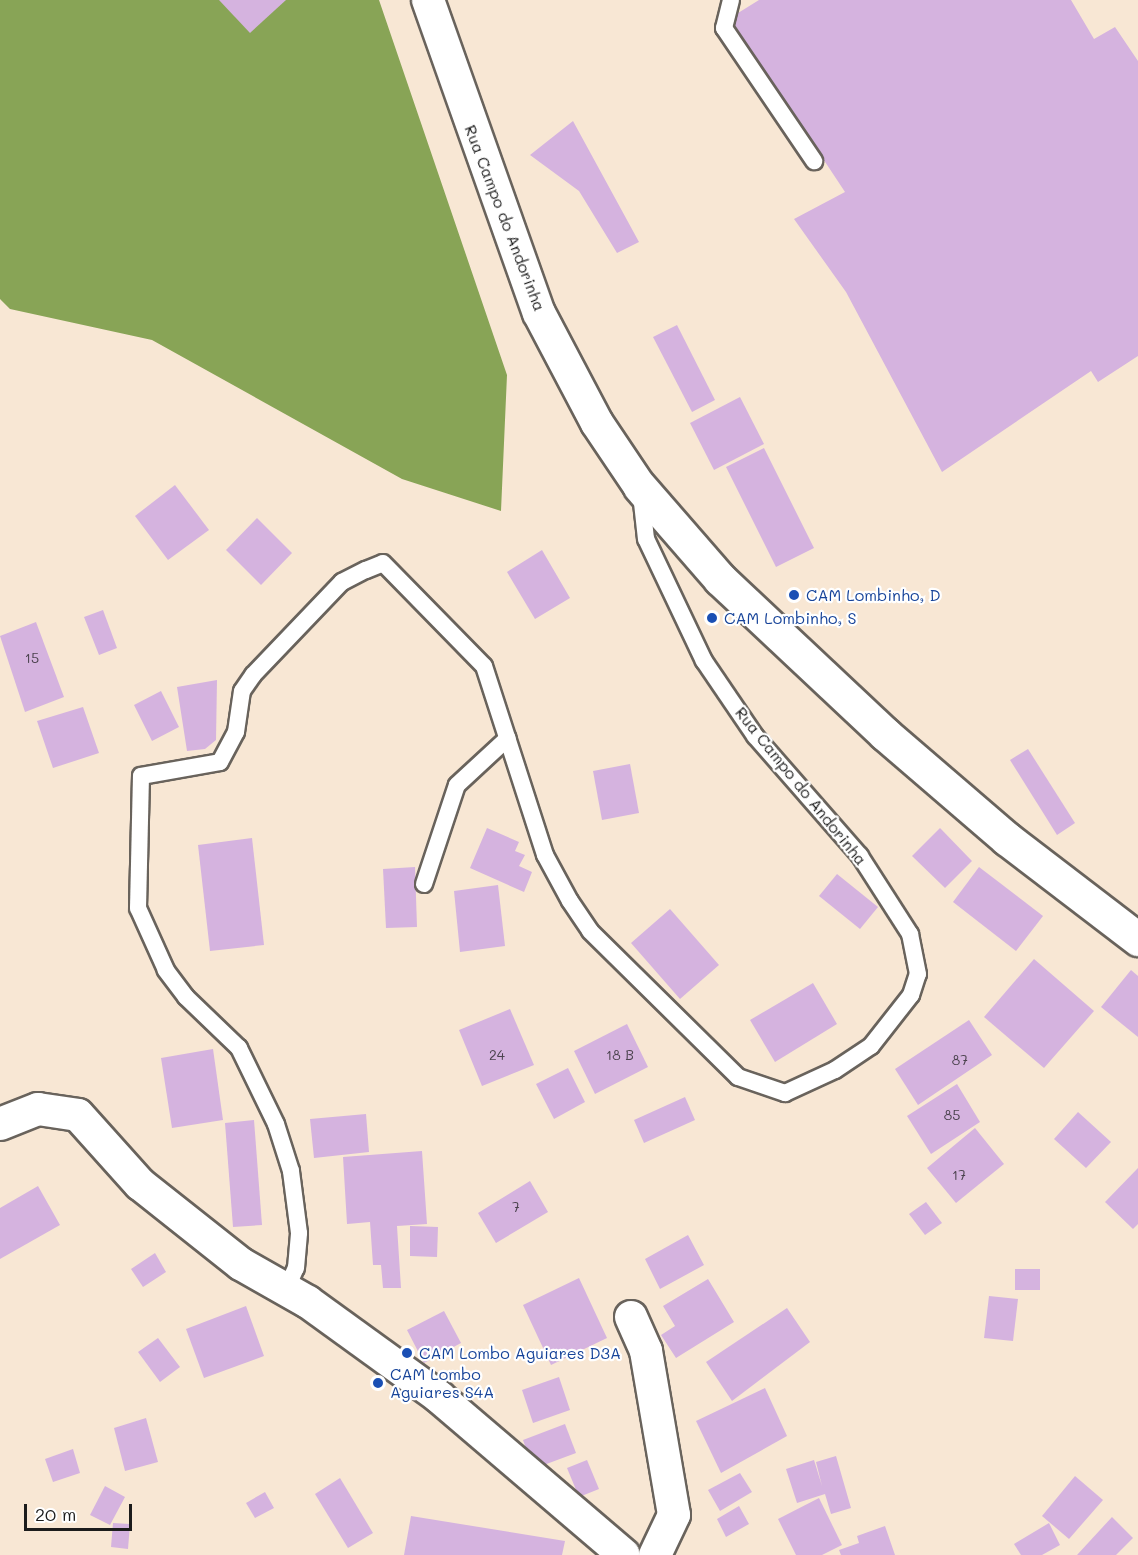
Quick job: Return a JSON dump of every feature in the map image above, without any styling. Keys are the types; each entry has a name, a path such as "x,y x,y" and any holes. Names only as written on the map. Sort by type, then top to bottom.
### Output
{"main road":[{"path":"640,487 720,579 885,734 1007,839 1138,939"}],"street":[{"name":"Rua Campo do Andorinha","path":"428,0 539,313 597,423 640,487"},
{"path":"0,1124 38,1109 78,1115 140,1184 241,1264 286,1290 439,1397 624,1555"},
{"path":"631,1317 646,1351 674,1515 655,1555"}],"lane":[{"path":"731,0 724,28 814,161"},
{"name":"Rua Campo do Andorinha","path":"286,1290 296,1269 299,1233 291,1171 276,1124 239,1048 186,997 138,908 141,776 220,762 231,749 242,691 253,675 342,582 383,563 484,666 545,855 590,931 738,1077 785,1093 871,1046 899,1017 918,975 910,934 860,856 756,736 704,661 646,539 640,487"},
{"path":"424,884 457,784 508,738"}],"green space":[{"path":"0,0 379,0 507,375 501,511 402,479 152,340 10,309 0,299"}],"building":[{"path":"219,0 286,0 250,33"},
{"path":"759,0 1071,0 1094,39 1115,27 1138,61 1138,356 1098,382 1091,371 942,472 846,292 794,219 845,192 730,18"},
{"path":"573,121 639,242 617,253 579,191 530,155"},
{"path":"677,325 715,400 692,412 653,337"},
{"path":"740,397 764,444 714,470 690,423"},
{"path":"764,448 814,548 776,567 726,467"},
{"path":"175,485 209,530 168,560 135,516"},
{"path":"257,518 292,553 261,585 226,550"},
{"path":"542,550 570,598 535,619 507,572"},
{"path":"103,610 117,648 99,655 84,617"},
{"path":"36,622 64,697 25,712 0,636"},
{"path":"217,680 216,740 205,749 187,751 177,687"},
{"path":"161,691 179,727 152,741 134,705"},
{"path":"83,707 99,753 53,768 37,721"},
{"path":"1028,749 1075,823 1057,835 1010,760"},
{"path":"630,764 639,813 602,820 593,771"},
{"path":"487,828 519,842 515,851 525,855 519,866 532,872 524,892 470,868"},
{"path":"940,828 972,861 945,888 912,856"},
{"path":"252,838 264,945 210,951 198,845"},
{"path":"415,867 417,927 386,928 383,869"},
{"path":"979,867 1043,916 1016,951 953,902"},
{"path":"837,874 878,907 860,929 819,896"},
{"path":"498,885 505,946 460,952 454,891"},
{"path":"670,909 719,965 680,999 631,943"},
{"path":"1034,959 1094,1011 1044,1068 984,1017"},
{"path":"1131,970 1138,976 1138,1037 1101,1007"},
{"path":"813,983 837,1024 775,1062 750,1020"},
{"path":"510,1009 534,1065 482,1086 459,1030"},
{"path":"969,1020 992,1055 918,1105 895,1069"},
{"path":"627,1024 648,1067 595,1094 574,1051"},
{"path":"213,1049 223,1120 172,1128 161,1058"},
{"path":"568,1068 585,1102 554,1119 536,1084"},
{"path":"957,1084 980,1122 931,1154 907,1116"},
{"path":"685,1097 695,1120 644,1143 634,1120"},
{"path":"1078,1112 1111,1142 1086,1168 1054,1139"},
{"path":"366,1114 369,1152 314,1158 310,1119"},
{"path":"254,1120 262,1225 233,1227 225,1123"},
{"path":"975,1128 1004,1164 956,1203 927,1168"},
{"path":"422,1151 427,1224 397,1226 401,1288 383,1288 381,1265 373,1265 370,1222 347,1224 343,1157"},
{"path":"1138,1168 1138,1224 1133,1229 1105,1202"},
{"path":"530,1181 548,1212 496,1243 478,1213"},
{"path":"38,1186 60,1225 0,1259 0,1208"},
{"path":"926,1202 942,1223 925,1235 909,1214"},
{"path":"410,1226 438,1227 437,1257 410,1256"},
{"path":"688,1235 704,1265 660,1289 645,1259"},
{"path":"155,1253 166,1272 143,1287 131,1269"},
{"path":"1015,1269 1040,1269 1040,1290 1015,1290"},
{"path":"579,1278 607,1338 551,1365 523,1305"},
{"path":"708,1279 734,1322 676,1358 661,1335 675,1326 663,1306"},
{"path":"989,1296 1018,1299 1013,1341 984,1338"},
{"path":"246,1306 264,1356 204,1378 186,1329"},
{"path":"787,1308 810,1342 732,1401 706,1362"},
{"path":"444,1311 461,1343 424,1363 407,1330"},
{"path":"158,1338 180,1367 160,1382 138,1352"},
{"path":"559,1377 570,1410 533,1423 522,1390"},
{"path":"765,1388 787,1436 721,1473 696,1421"},
{"path":"146,1418 158,1462 125,1471 114,1428"},
{"path":"565,1424 576,1453 533,1469 523,1440"},
{"path":"73,1449 80,1473 53,1482 45,1459"},
{"path":"836,1456 851,1508 831,1514 825,1494 797,1503 786,1469 814,1460 822,1486 816,1462"},
{"path":"587,1460 599,1489 579,1497 567,1468"},
{"path":"740,1473 752,1492 720,1511 708,1490"},
{"path":"1075,1476 1103,1500 1069,1539 1042,1516"},
{"path":"340,1478 373,1533 348,1548 315,1494"},
{"path":"105,1486 125,1497 110,1525 90,1515"},
{"path":"265,1492 274,1508 255,1518 246,1503"},
{"path":"819,1498 842,1545 822,1555 796,1555 778,1519"},
{"path":"739,1506 749,1524 726,1537 717,1519"},
{"path":"411,1516 565,1541 562,1555 404,1555"},
{"path":"1112,1517 1133,1538 1116,1555 1077,1555"},
{"path":"113,1523 130,1524 128,1549 111,1547"},
{"path":"1049,1523 1060,1545 1042,1555 1021,1555 1014,1544"},
{"path":"885,1526 895,1555 841,1555 839,1550 859,1543 857,1536"}],"place":[{"name":"CAM Lombinho, D","path":"794,595"},
{"name":"CAM Lombinho, S","path":"712,618"},
{"name":"CAM Lombo Aguiares D3A","path":"407,1353"},
{"name":"CAM Lombo Aguiares S4A","path":"378,1383"}]}
